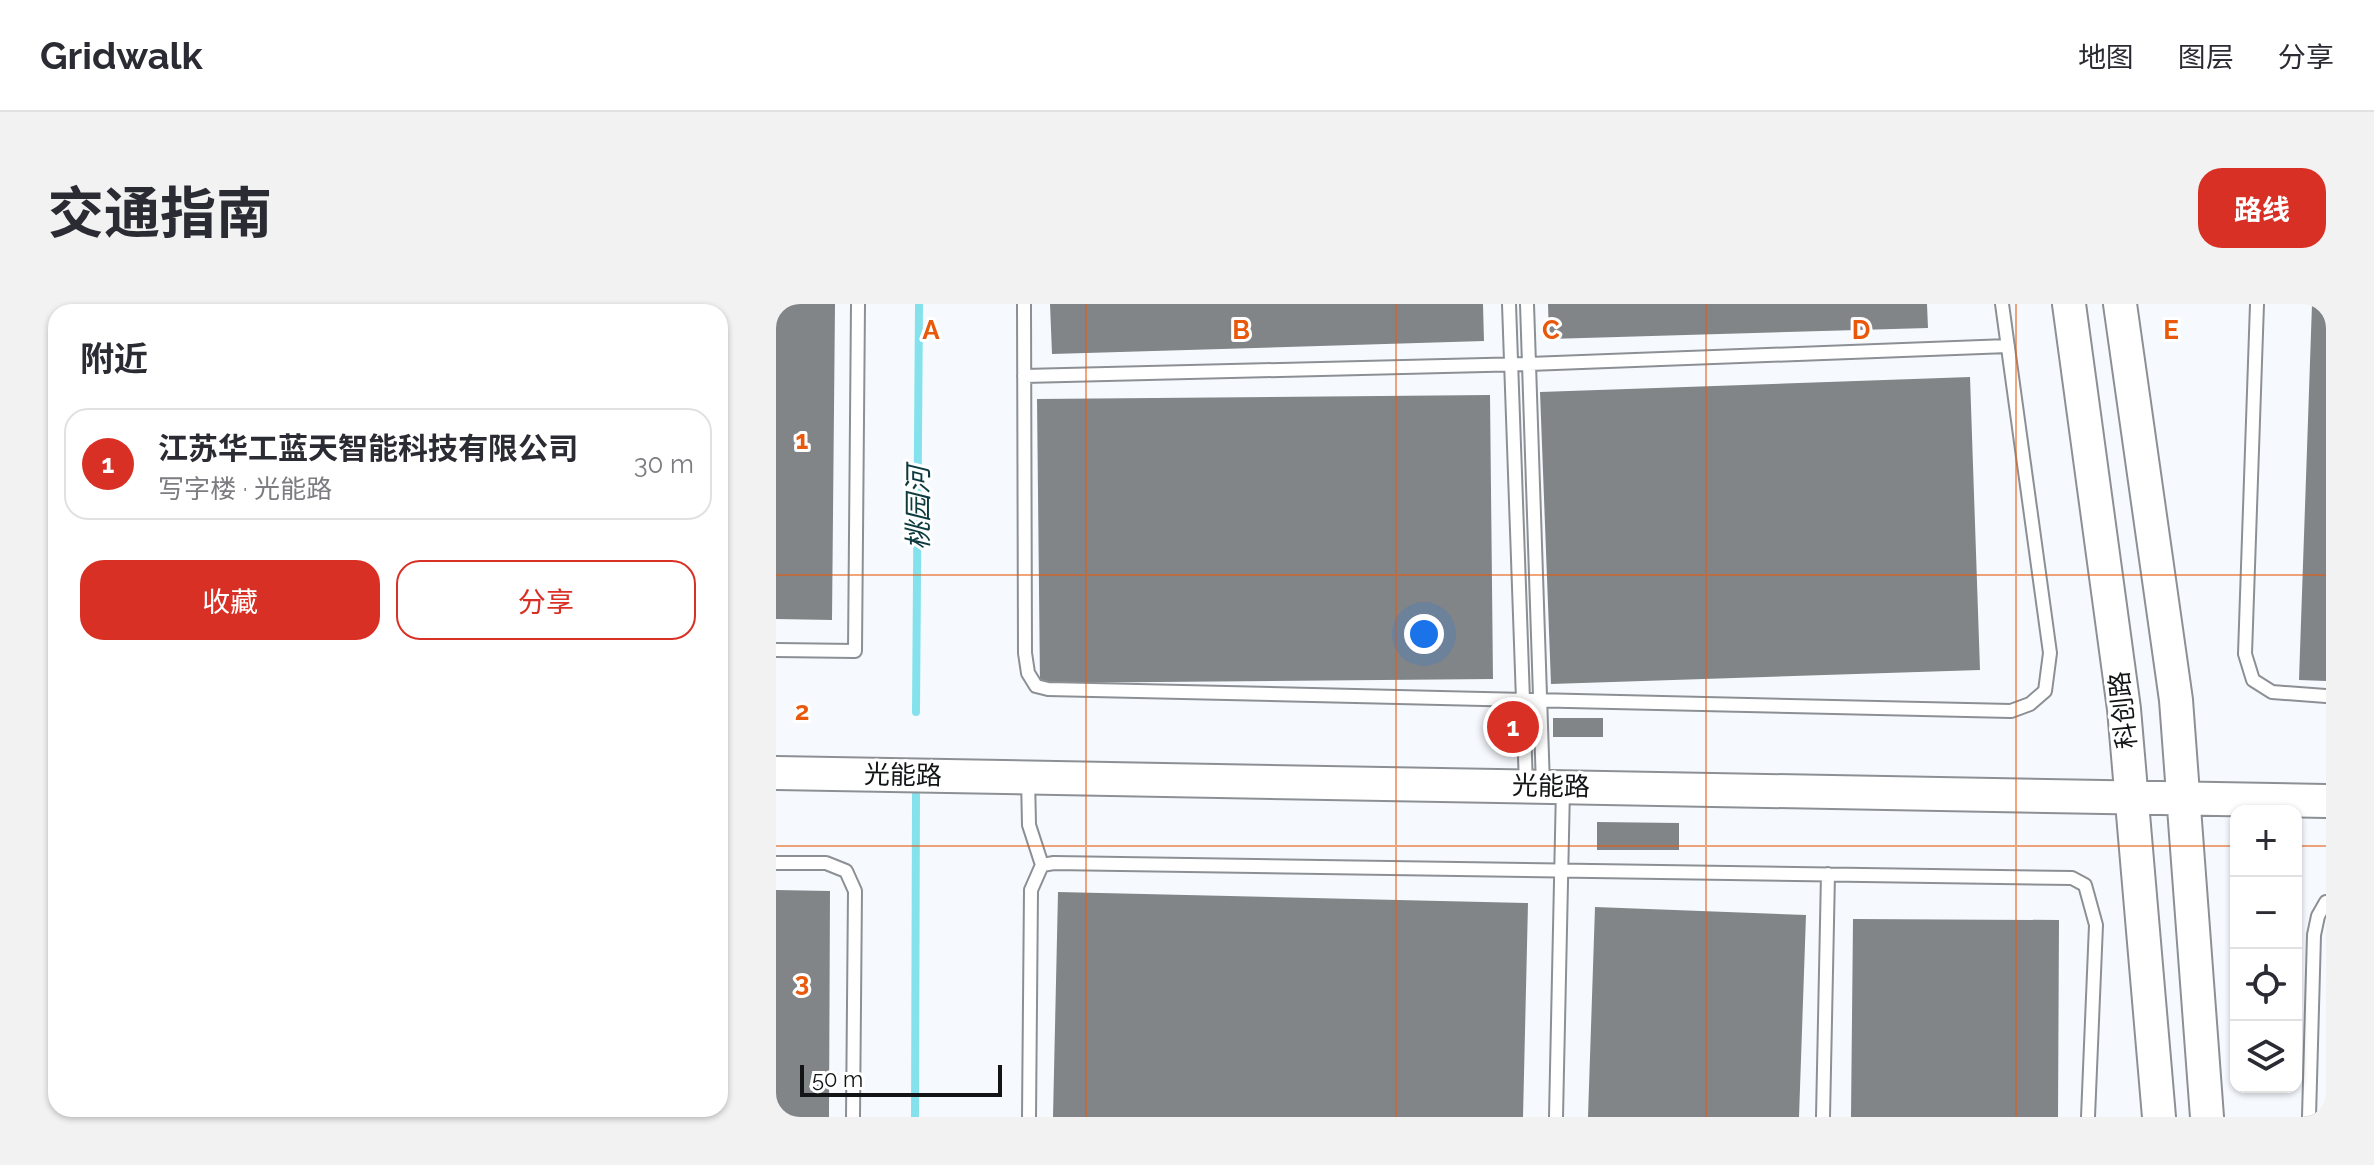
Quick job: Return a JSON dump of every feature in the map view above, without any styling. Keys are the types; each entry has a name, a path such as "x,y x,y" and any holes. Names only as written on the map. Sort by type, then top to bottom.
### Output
{"street":[{"name":"科创路","path":"2069,304 2124,709 2159,1117"},
{"name":"科创路","path":"2120,304 2176,700 2207,1117"},
{"name":"光能路","path":"776,773 2132,795 2326,801"}],"lane":[{"path":"776,650 855,651 858,304"},
{"path":"1024,304 1025,653 1028,673 1036,686 1048,689 2011,711 2030,704 2045,691 2050,653 2002,304"},
{"path":"1509,304 1523,699 1561,871 1556,1117"},
{"path":"1527,304 1544,786"},
{"path":"2257,304 2245,654 2253,680 2272,692 2326,696"},
{"path":"1024,376 1511,365 2008,346"},
{"path":"1028,777 1029,825 1042,865 1031,890 1029,1117"},
{"path":"776,863 826,863 846,871 855,891 853,1117"},
{"path":"1042,865 2072,878 2085,885 2096,925 2088,1117"},
{"path":"1823,1117 1828,874"},
{"path":"2309,1117 2314,935 2318,916 2326,902"}],"building":[{"path":"776,304 835,304 832,620 776,619"},
{"path":"1050,304 1483,304 1484,341 1052,354"},
{"path":"1548,304 1927,304 1928,328 1549,339"},
{"path":"2312,304 2326,304 2326,681 2299,680"},
{"path":"1970,377 1980,670 1551,684 1540,392"},
{"path":"1490,395 1493,679 1040,683 1037,399"},
{"path":"1553,718 1603,718 1603,737 1553,737"},
{"path":"1597,822 1679,823 1679,850 1597,850"},
{"path":"776,890 830,891 829,1117 776,1117"},
{"path":"1058,892 1528,903 1523,1117 1053,1117"},
{"path":"1595,907 1806,915 1799,1117 1588,1117"},
{"path":"1853,919 2059,920 2058,1117 1851,1117"}],"waterway":[{"name":"桃园河","path":"916,712 919,304"},
{"name":"桃园河","path":"915,1117 916,795"}],"place":[{"name":"江苏华工蓝天智能科技有限公司","path":"1513,727"}]}
